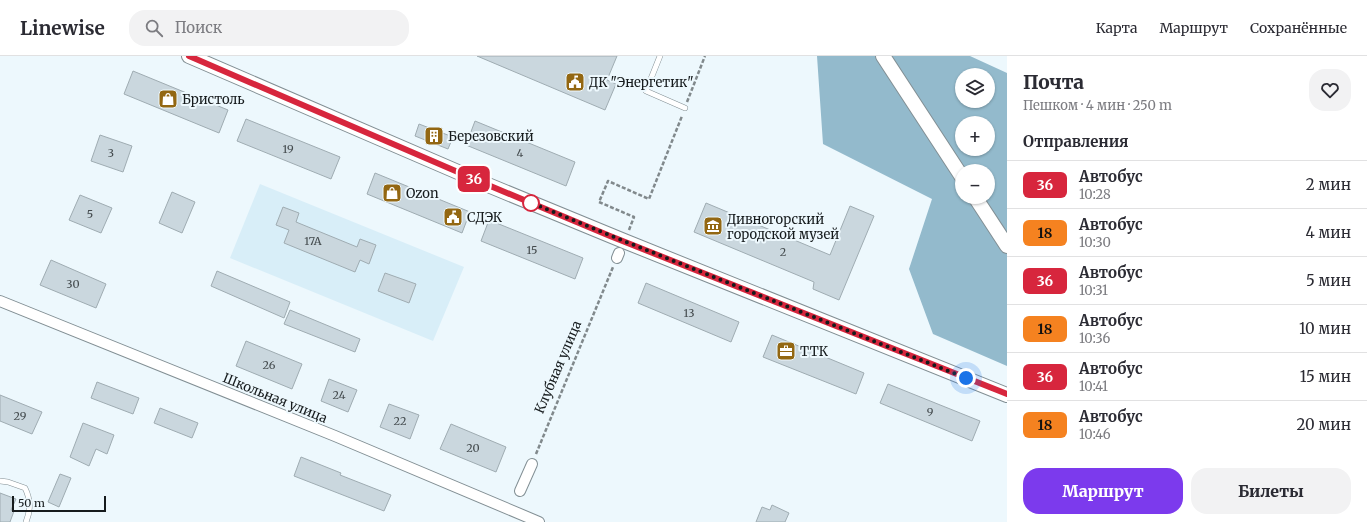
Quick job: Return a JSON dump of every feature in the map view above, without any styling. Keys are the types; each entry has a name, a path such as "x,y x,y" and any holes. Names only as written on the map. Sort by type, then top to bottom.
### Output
{"main road":[{"path":"189,56 595,230 1007,394"},
{"path":"883,56 955,166"},
{"path":"980,204 1007,246"}],"street":[{"name":"Школьная улица","path":"0,301 328,434 539,522"},
{"path":"520,491 532,464"}],"lane":[{"path":"660,56 646,91 685,108"},
{"path":"0,481 25,488 30,504 30,513 26,522"}],"path":[{"path":"628,232 634,217 599,202 608,181 649,199 705,56"},
{"name":"Клубная улица","path":"532,464 618,256"}],"shaded area":[{"path":"817,56 970,56 1007,73 1007,366 933,334 909,269 932,199 823,144"},
{"path":"260,184 464,267 433,341 230,258"}],"building":[{"name":"ДК \"Энергетик\"","path":"477,56 617,56 607,80 616,84 605,110"},
{"path":"133,71 228,110 219,133 124,94"},
{"path":"246,119 340,157 331,179 237,141"},
{"path":"475,121 575,162 566,186 466,145"},
{"name":"Березовский","path":"419,124 453,137 448,149 415,136"},
{"path":"100,135 132,146 123,172 91,161"},
{"path":"375,173 470,212 462,233 367,194"},
{"path":"172,192 195,202 182,233 159,223"},
{"path":"80,195 112,208 101,233 69,220"},
{"path":"706,203 830,255 850,206 874,216 839,300 813,289 814,282 694,232"},
{"path":"283,207 299,213 296,222 357,247 360,239 376,245 369,264 360,260 355,272 284,243 289,230 276,225"},
{"path":"489,220 583,258 575,279 481,241"},
{"path":"51,260 106,284 96,308 40,285"},
{"path":"217,271 290,302 284,318 211,286"},
{"path":"385,273 416,284 409,303 378,291"},
{"path":"646,283 739,322 731,342 638,303"},
{"path":"290,310 360,339 355,352 284,324"},
{"path":"772,335 864,373 856,394 763,357"},
{"path":"246,341 302,364 292,389 236,366"},
{"path":"329,379 357,390 348,412 321,401"},
{"path":"97,382 139,398 133,414 91,398"},
{"path":"888,384 980,421 972,441 880,403"},
{"path":"0,395 42,412 32,434 0,421"},
{"path":"389,404 419,415 410,439 380,427"},
{"path":"160,408 198,423 192,438 154,423"},
{"path":"83,423 114,435 107,454 96,449 89,466 70,457"},
{"path":"451,424 506,447 496,472 440,449"},
{"path":"301,457 341,473 340,475 391,495 384,511 294,476"},
{"path":"60,474 71,478 59,507 48,502"},
{"path":"0,493 16,499 11,510 14,511 10,522 0,522"},
{"path":"772,505 789,513 785,522 756,522 762,507 770,510"}],"bus line":[{"name":"36","path":"189,56 610,236 1007,394"}],"place":[{"name":"ДК \"Энергетик\"","path":"575,82"},
{"name":"Бристоль","path":"168,99"},
{"name":"Березовский","path":"434,136"},
{"name":"Ozon","path":"392,193"},
{"name":"СДЭК","path":"453,217"},
{"name":"Дивногорский городской музей","path":"713,226"},
{"name":"ТТК","path":"786,351"}],"route":[{"path":"531,203 529,202 966,378"}]}
